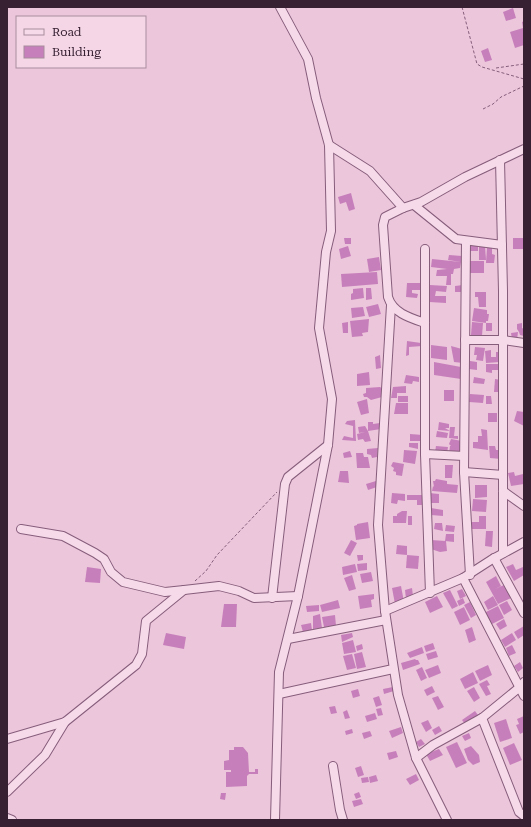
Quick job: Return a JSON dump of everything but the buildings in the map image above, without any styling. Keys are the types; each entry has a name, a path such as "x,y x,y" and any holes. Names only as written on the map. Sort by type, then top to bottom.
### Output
{"street":[{"path":"274,820 279,672 298,596 328,445 332,400 319,328 326,252 331,231 329,145 316,98 308,59 280,7"},
{"path":"329,145 370,172 403,208"},
{"path":"446,820 416,758 398,694 385,611 378,525 391,306 388,297 383,225 386,217 403,208 414,205 500,160 524,150"},
{"path":"500,160 503,340 503,553"},
{"path":"414,205 448,234 456,238 466,241 502,245"},
{"path":"466,241 464,472 467,576 522,685 524,696"},
{"path":"425,249 425,454 430,593"},
{"path":"391,306 400,313 425,323"},
{"path":"464,340 503,340 524,343"},
{"path":"272,598 285,484 288,477 328,445"},
{"path":"425,454 464,456"},
{"path":"464,472 503,475"},
{"path":"503,490 524,506"},
{"path":"21,529 63,536 104,559 111,572 123,582 165,592 218,586 238,591 254,598 298,596"},
{"path":"385,611 467,576 494,558 524,542"},
{"path":"494,558 521,603 524,613"},
{"path":"7,792 45,755 65,722 136,665 142,654 146,621 184,590"},
{"path":"288,639 386,620"},
{"path":"279,694 393,669"},
{"path":"416,758 433,745 482,718 522,685"},
{"path":"482,718 519,812 524,816"},
{"path":"7,739 65,722"},
{"path":"333,766 343,820"},
{"path":"338,820 340,810"},
{"path":"7,818 12,820"}],"path":[{"path":"462,7 477,64 482,67 524,79"},
{"path":"496,68 524,64"},
{"path":"483,109 493,104 501,96 524,86"},
{"path":"195,581 206,571 217,555 285,484"}]}
